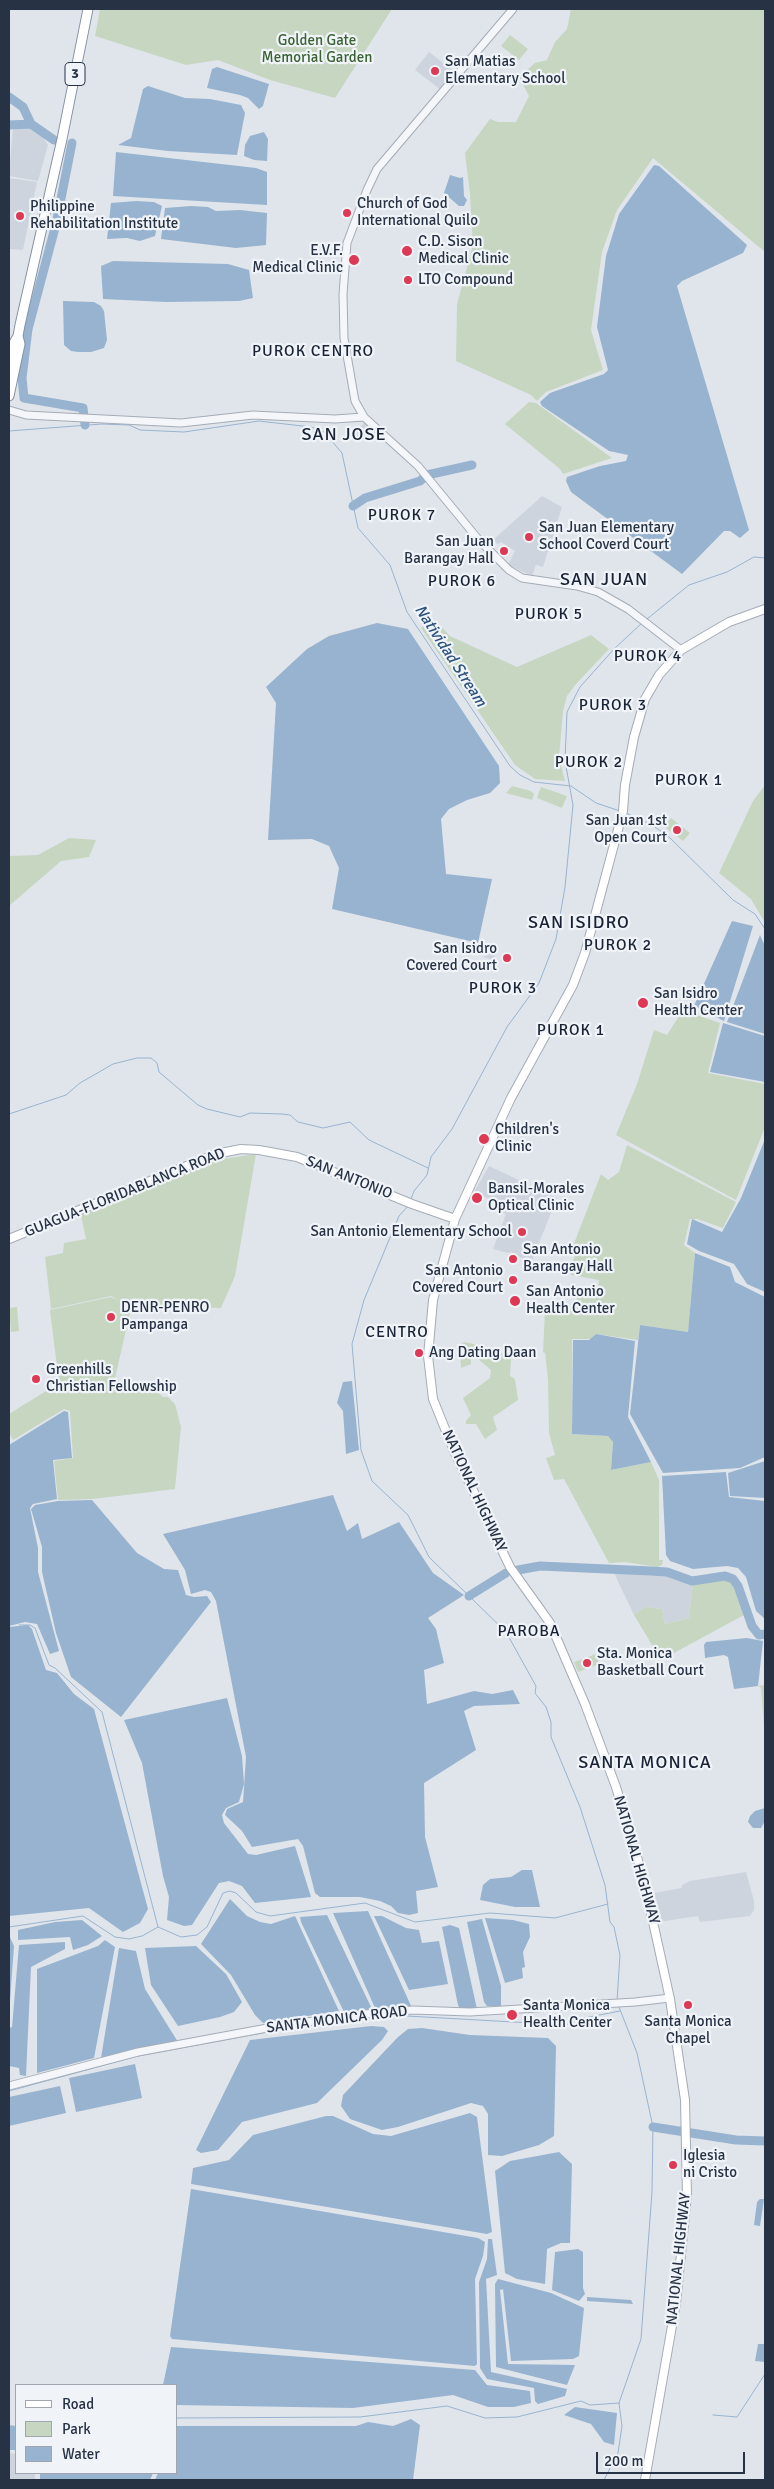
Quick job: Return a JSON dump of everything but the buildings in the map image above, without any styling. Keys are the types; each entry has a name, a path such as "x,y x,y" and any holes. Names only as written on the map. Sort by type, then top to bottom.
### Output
{"highway":[{"name":"3","path":"9,365 14,343 18,336 62,139 88,9"},
{"name":"3","path":"9,396 20,344 18,336"}],"main road":[{"name":"NATIONAL HIGHWAY","path":"645,2480 676,2303 687,2194 686,2110 670,1998 651,1904 616,1787 585,1704 550,1623 510,1567 454,1451 433,1399 428,1356 433,1300 455,1219 511,1098 573,984 585,953 622,813 625,785 644,703 659,675 681,650 729,622 765,609"},
{"name":"SAN ANTONIO","path":"241,1149 260,1150 297,1157 401,1200 455,1219"},
{"name":"GUAGUA-FLORIDABLANCA ROAD","path":"9,1239 216,1154 241,1149"}],"street":[{"path":"513,9 377,168 347,243 343,294 344,338 355,401 364,417 426,475 478,538 515,574 533,580 591,589 621,604 681,650"},
{"path":"9,410 26,415 181,423 253,415 334,419 364,417"},
{"name":"SANTA MONICA ROAD","path":"9,2086 138,2052 278,2026 365,2014 413,2010 470,2012 670,1998"}],"shaded area":[{"name":"San Matias Elementary School","path":"429,52 455,72 441,90 415,70"},
{"path":"13,127 29,127 38,130 48,145 38,181 9,176"},
{"name":"Philippine Rehabilitation Institute","path":"9,178 37,182 23,250 9,249"},
{"path":"365,422 372,428 361,441 353,434"},
{"path":"542,496 562,507 543,567 536,565 532,576 508,565 515,551 501,542 498,544 493,540"},
{"path":"490,943 499,947 493,960 484,957"},
{"name":"San Antonio Elementary School","path":"489,1166 557,1198 531,1263 511,1252 493,1249 506,1214 489,1207 492,1200 474,1192"},
{"path":"656,1570 693,1583 689,1618 665,1624 662,1609 645,1607 634,1615 614,1573 653,1573"},
{"path":"746,1872 754,1901 754,1910 750,1916 700,1922 698,1916 659,1922 654,1893 682,1888 682,1885 690,1881"},
{"path":"9,2453 15,2454 15,2474 35,2474 35,2480 9,2480"}],"green space":[{"name":"Golden Gate Memorial Garden","path":"100,9 392,9 335,98 270,80 218,60 186,65 95,36"},
{"path":"571,9 765,9 765,252 653,158 617,210 602,252 591,330 603,370 546,392 537,401 531,395 456,361 457,304 473,245 465,153 490,119 498,122 516,122 529,96 519,77 535,63 547,60 555,42 567,29"},
{"path":"510,35 528,49 519,60 501,46"},
{"path":"529,402 536,403 612,458 563,474 560,469 505,424"},
{"path":"435,620 450,636 517,667 591,635 609,649 567,696 563,711 559,757 565,781 535,779 515,765 421,628"},
{"path":"765,785 765,923 751,899 719,873 753,801"},
{"path":"512,786 531,791 534,794 532,800 506,793"},
{"path":"541,787 567,796 562,808 537,798"},
{"name":"San Juan 1st Open Court","path":"671,818 690,833 683,841 664,826"},
{"path":"69,838 96,840 89,857 61,861 9,906 9,856 38,855"},
{"path":"683,1010 720,1023 708,1073 765,1084 765,1127 736,1200 616,1135 637,1084 654,1030 667,1035"},
{"path":"627,1145 736,1202 723,1228 697,1219 690,1219 684,1245 695,1253 688,1332 640,1325 638,1340 596,1334 590,1339 572,1339 572,1434 608,1436 613,1442 611,1470 651,1462 659,1480 659,1560 663,1560 662,1565 657,1567 625,1562 609,1563 564,1479 554,1480 546,1458 555,1455 549,1433 548,1379 545,1353 543,1352 545,1311 549,1306 575,1311 578,1292 597,1294 599,1280 571,1275 572,1263 578,1249 573,1246 601,1174 608,1180 619,1172"},
{"path":"256,1154 235,1276 221,1308 157,1306 131,1308 113,1387 130,1388 156,1381 158,1392 163,1397 168,1397 175,1404 181,1427 175,1489 93,1499 58,1500 54,1461 73,1458 70,1411 64,1409 13,1440 9,1433 9,1414 59,1383 50,1310 111,1297 119,1301 111,1296 51,1309 45,1257 63,1253 64,1243 86,1239 81,1215 194,1167 222,1159"},
{"path":"17,1307 19,1331 11,1332 9,1308"},
{"path":"464,1342 496,1349 511,1359 510,1376 515,1379 518,1400 493,1417 497,1430 485,1439 476,1424 466,1424 471,1415 463,1398 490,1378 491,1370 477,1358 471,1359 471,1364 461,1368 460,1344"},
{"path":"725,1579 732,1580 737,1587 744,1615 661,1660 634,1615 645,1607 662,1609 665,1624 689,1618 693,1583"},
{"name":"Sta. Monica Basketball Court","path":"596,1654 599,1664 578,1672 574,1662"},
{"path":"765,1685 765,1739 761,1688 758,1686"}],"water":[{"path":"217,67 269,84 263,106 259,109 248,98 207,88 212,69"},
{"path":"148,86 185,98 210,99 241,105 245,113 237,155 168,151 118,145 131,138 143,89"},
{"path":"264,132 268,139 267,161 254,160 244,156 245,145 250,136"},
{"path":"116,152 256,168 267,172 267,205 113,196"},
{"path":"654,165 659,166 747,245 743,253 682,281 677,286 749,530 740,538 730,531 724,531 682,574 571,492 566,481 567,477 600,466 626,461 628,455 609,451 542,406 540,402 550,393 604,374 608,370 597,327 606,256 619,214"},
{"path":"450,175 463,177 464,196 467,200 464,206 459,206 444,193"},
{"path":"154,202 162,206 155,236 140,241 127,238 107,239 111,203"},
{"path":"208,207 216,211 240,210 267,213 266,245 236,248 161,239 165,208"},
{"path":"113,261 228,264 249,270 253,298 239,301 166,302 103,299 101,266"},
{"path":"63,301 94,302 101,306 104,311 107,340 104,348 91,352 78,352 71,351 64,345"},
{"path":"377,623 408,629 499,766 500,783 490,793 467,800 449,809 441,819 446,874 492,879 478,943 332,909 339,868 329,846 312,839 268,840 276,703 266,687 307,649 329,636"},
{"path":"732,921 753,926 724,1021 694,1006"},
{"path":"760,935 765,946 765,1034 727,1022"},
{"path":"723,1023 765,1036 765,1082 710,1072"},
{"path":"765,1139 765,1292 747,1284 734,1264 699,1251 687,1244 692,1219 722,1232 741,1198"},
{"path":"695,1253 730,1267 735,1282 765,1297 765,1457 740,1468 663,1473 630,1414 640,1325 688,1332"},
{"path":"596,1334 635,1341 628,1417 651,1462 611,1470 613,1442 608,1436 572,1434 573,1340 589,1340"},
{"path":"352,1381 359,1450 346,1454 343,1411 337,1403 343,1382"},
{"path":"64,1411 68,1412 72,1458 53,1460 57,1499 33,1504 30,1508 38,1548 38,1572 59,1651 50,1654 37,1624 25,1622 9,1626 9,1445"},
{"path":"765,1461 765,1498 730,1496 728,1473"},
{"path":"726,1472 729,1497 765,1501 765,1619 756,1611 746,1577 738,1568 727,1566 693,1569 670,1561 666,1555 662,1476"},
{"path":"333,1495 347,1531 358,1523 362,1539 399,1522 433,1573 464,1595 428,1618 436,1629 444,1663 424,1670 427,1704 474,1691 492,1694 513,1690 520,1704 474,1706 464,1711 476,1750 424,1783 425,1837 438,1887 416,1891 418,1913 409,1915 398,1913 391,1906 380,1901 360,1897 320,1897 315,1893 303,1846 298,1839 252,1847 242,1831 225,1815 227,1809 243,1802 246,1757 216,1601 211,1592 205,1590 191,1594 185,1570 163,1534"},
{"path":"92,1500 137,1553 164,1569 178,1570 186,1595 194,1597 207,1596 211,1602 121,1717 71,1677 56,1633 42,1572 42,1547 31,1509 35,1505 58,1501"},
{"path":"28,1625 32,1629 46,1670 57,1673 74,1694 94,1709 148,1909 140,1923 123,1932 89,1908 9,1916 9,1627"},
{"path":"747,1638 763,1641 758,1686 734,1689 728,1657 724,1655 705,1658 704,1645 706,1642"},
{"path":"227,1698 242,1756 244,1784 239,1802 226,1808 222,1815 224,1823 248,1854 256,1855 295,1846 311,1897 255,1903 242,1886 229,1881 219,1883 192,1925 184,1926 167,1920 169,1897 163,1876 142,1763 124,1720"},
{"path":"765,1808 765,1821 761,1828 753,1828 748,1822 750,1816 755,1811"},
{"path":"522,1870 532,1870 540,1907 515,1907 480,1900 483,1885 490,1879 511,1877"},
{"path":"230,1899 247,1916 260,1922 271,1924 295,1916 339,2011 263,2023 255,2015 231,1975 201,1944"},
{"path":"368,1911 412,2008 375,2008 333,1913"},
{"path":"327,1915 372,2009 344,2012 300,1917"},
{"path":"374,1916 382,1916 406,1928 419,1930 422,1943 439,1941 448,1984 409,1990"},
{"path":"485,1918 513,1920 529,1924 530,1937 523,1952 525,1967 522,1968 523,1978 505,1983"},
{"path":"482,1919 501,1986 501,2006 487,2006 484,2002 467,1922"},
{"path":"82,1920 102,1936 88,1945 73,1950 70,1937 18,1940 18,1930 55,1922"},
{"path":"450,1925 459,1928 477,2009 460,2009 458,2005 442,1927"},
{"path":"9,1935 14,1946 9,2015"},
{"path":"105,1940 115,1947 94,2058 37,2073 37,1969 98,1946"},
{"path":"65,1942 65,1949 31,1967 26,2076 20,2075 19,2068 9,2066 9,2028 12,2027 19,1945"},
{"path":"196,1946 226,1974 242,2002 234,2012 178,2026 151,1985 145,1948"},
{"path":"119,1948 136,1951 145,1989 178,2042 101,2058"},
{"path":"371,2026 384,2027 388,2031 382,2040 317,2103 242,2122 218,2150 201,2153 196,2150 250,2040"},
{"path":"422,2028 470,2035 548,2038 556,2046 554,2136 539,2145 502,2156 488,2155 488,2114 483,2106 471,2103 398,2127 382,2130 350,2119 341,2106 343,2095 398,2037 408,2029"},
{"path":"135,2064 142,2098 76,2112 69,2078"},
{"path":"60,2086 66,2113 9,2126 9,2097"},
{"path":"470,2113 477,2117 492,2232 487,2234 191,2184 193,2168 229,2160 253,2135 326,2116 333,2116 373,2134 391,2136"},
{"path":"559,2152 572,2164 570,2243 561,2243 547,2249 545,2284 517,2279 505,2273 495,2171 510,2161"},
{"path":"191,2189 478,2238 485,2242 483,2256 475,2279 477,2364 475,2366 172,2339 170,2336"},
{"path":"760,2199 764,2199 760,2226 754,2225 757,2202"},
{"path":"488,2239 492,2239 497,2275 486,2279 491,2372 567,2389 565,2396 538,2404 535,2401 534,2388 487,2379 480,2368 479,2282 487,2259"},
{"path":"578,2249 583,2252 583,2288 585,2294 579,2301 552,2290 555,2252"},
{"path":"498,2279 551,2293 584,2308 579,2356 573,2359 511,2361 503,2289 500,2290 508,2364 575,2365 567,2385 496,2367 495,2284"},
{"path":"587,2297 631,2300 633,2304 587,2301"},
{"path":"758,2344 765,2344 765,2362 755,2361"},
{"path":"171,2347 475,2370 487,2385 530,2391 531,2403 514,2407 488,2407 453,2395 353,2408 178,2405 178,2384 163,2384"},
{"path":"575,2407 617,2413 614,2445 604,2442 591,2424 564,2415"},
{"path":"411,2419 420,2425 413,2480 155,2480 158,2474 178,2474 178,2426 356,2426 368,2422 393,2426"},
{"path":"9,2425 15,2426 15,2450 9,2450"},
{"path":"40,2474 153,2474 150,2480 40,2480"}],"waterway":[{"path":"9,97 23,107 31,124 54,140"},
{"path":"9,125 31,124"},
{"path":"72,143 56,224 28,329 22,378 24,398 83,408 85,425"},
{"name":"Natividad Stream","path":"9,431 102,424 129,425 140,430 184,432 259,421 311,427 324,432 342,453 358,528 390,565 407,612 510,766 520,775 534,782 571,786 596,803 620,811"},
{"path":"353,506 365,498 420,481 427,475 472,465"},
{"path":"647,619 689,585 727,572 754,557 765,558"},
{"path":"411,1199 414,1191 427,1175 431,1157 452,1129 507,1027 539,983 556,939 565,887 573,805 565,761 567,712 580,687 614,649 642,623"},
{"path":"626,813 652,825 668,836 733,900 755,914 765,929"},
{"path":"9,1114 66,1095 80,1083 113,1064 137,1058 151,1058 157,1063 159,1072 198,1105 207,1109 240,1117 250,1113 290,1115 298,1122 323,1128 350,1122 369,1140 428,1168"},
{"path":"409,1205 399,1216 364,1300 352,1344 361,1450 372,1481 408,1515 429,1557 506,1632 536,1686 535,1693 546,1707 551,1722 551,1737 580,1807 605,1885 610,1922 614,1927 620,1955 617,2001"},
{"path":"518,1570 540,1566 667,1572 692,1581 725,1576 733,1579 738,1586 752,1626 759,1635 765,1634"},
{"path":"469,1596 506,1573"},
{"path":"19,1625 30,1625 35,1628 49,1665 55,1668 102,1712 158,1927 181,1937 197,1935 207,1927 223,1893 230,1891 236,1893 256,1912 270,1916 365,1903 415,1922 490,1913 555,1918 608,1904"},
{"path":"9,1927 83,1916 115,1937 129,1939 142,1936 158,1927"},
{"path":"604,2480 618,2453 622,2426 619,2403 641,2339 652,2192 653,2127 637,2053 619,2007"},
{"path":"389,2015 568,2024 584,2018 620,2011"},
{"path":"9,2091 138,2056 278,2030 368,2017"},
{"path":"653,2127 736,2140 765,2141"},
{"path":"713,2415 737,2417 765,2374"},
{"path":"178,2418 360,2417 447,2406 485,2418 517,2417 581,2401 590,2405 619,2403"}],"place":[{"name":"San Matias Elementary School","path":"435,71"},
{"name":"Church of God International Quilo","path":"347,213"},
{"name":"Philippine Rehabilitation Institute","path":"20,216"},
{"name":"C.D. Sison Medical Clinic","path":"407,251"},
{"name":"E.V.F. Medical Clinic","path":"354,260"},
{"name":"LTO Compound","path":"408,280"},
{"name":"San Juan Elementary School Coverd Court","path":"529,537"},
{"name":"San Juan Barangay Hall","path":"504,551"},
{"name":"San Juan 1st Open Court","path":"677,830"},
{"name":"San Isidro Covered Court","path":"507,958"},
{"name":"San Isidro Health Center","path":"643,1003"},
{"name":"Children's Clinic","path":"484,1139"},
{"name":"Bansil-Morales Optical Clinic","path":"477,1198"},
{"name":"San Antonio Elementary School","path":"522,1232"},
{"name":"San Antonio Barangay Hall","path":"513,1259"},
{"name":"San Antonio Covered Court","path":"513,1280"},
{"name":"San Antonio Health Center","path":"515,1301"},
{"name":"DENR-PENRO Pampanga","path":"111,1317"},
{"name":"Ang Dating Daan","path":"419,1353"},
{"name":"Greenhills Christian Fellowship","path":"36,1379"},
{"name":"Sta. Monica Basketball Court","path":"587,1663"},
{"name":"Santa Monica Chapel","path":"688,2005"},
{"name":"Santa Monica Health Center","path":"512,2015"},
{"name":"Iglesia ni Cristo","path":"673,2165"}],"district":[{"name":"PUROK CENTRO","path":"313,352"},
{"name":"SAN JOSE","path":"344,435"},
{"name":"PUROK 7","path":"402,516"},
{"name":"SAN JUAN","path":"604,580"},
{"name":"PUROK 6","path":"462,582"},
{"name":"PUROK 5","path":"549,615"},
{"name":"PUROK 4","path":"648,657"},
{"name":"PUROK 3","path":"613,706"},
{"name":"PUROK 2","path":"589,763"},
{"name":"PUROK 1","path":"689,781"},
{"name":"SAN ISIDRO","path":"579,923"},
{"name":"PUROK 2","path":"618,946"},
{"name":"PUROK 3","path":"503,989"},
{"name":"PUROK 1","path":"571,1031"},
{"name":"CENTRO","path":"397,1333"},
{"name":"PAROBA","path":"529,1632"},
{"name":"SANTA MONICA","path":"645,1763"}]}
